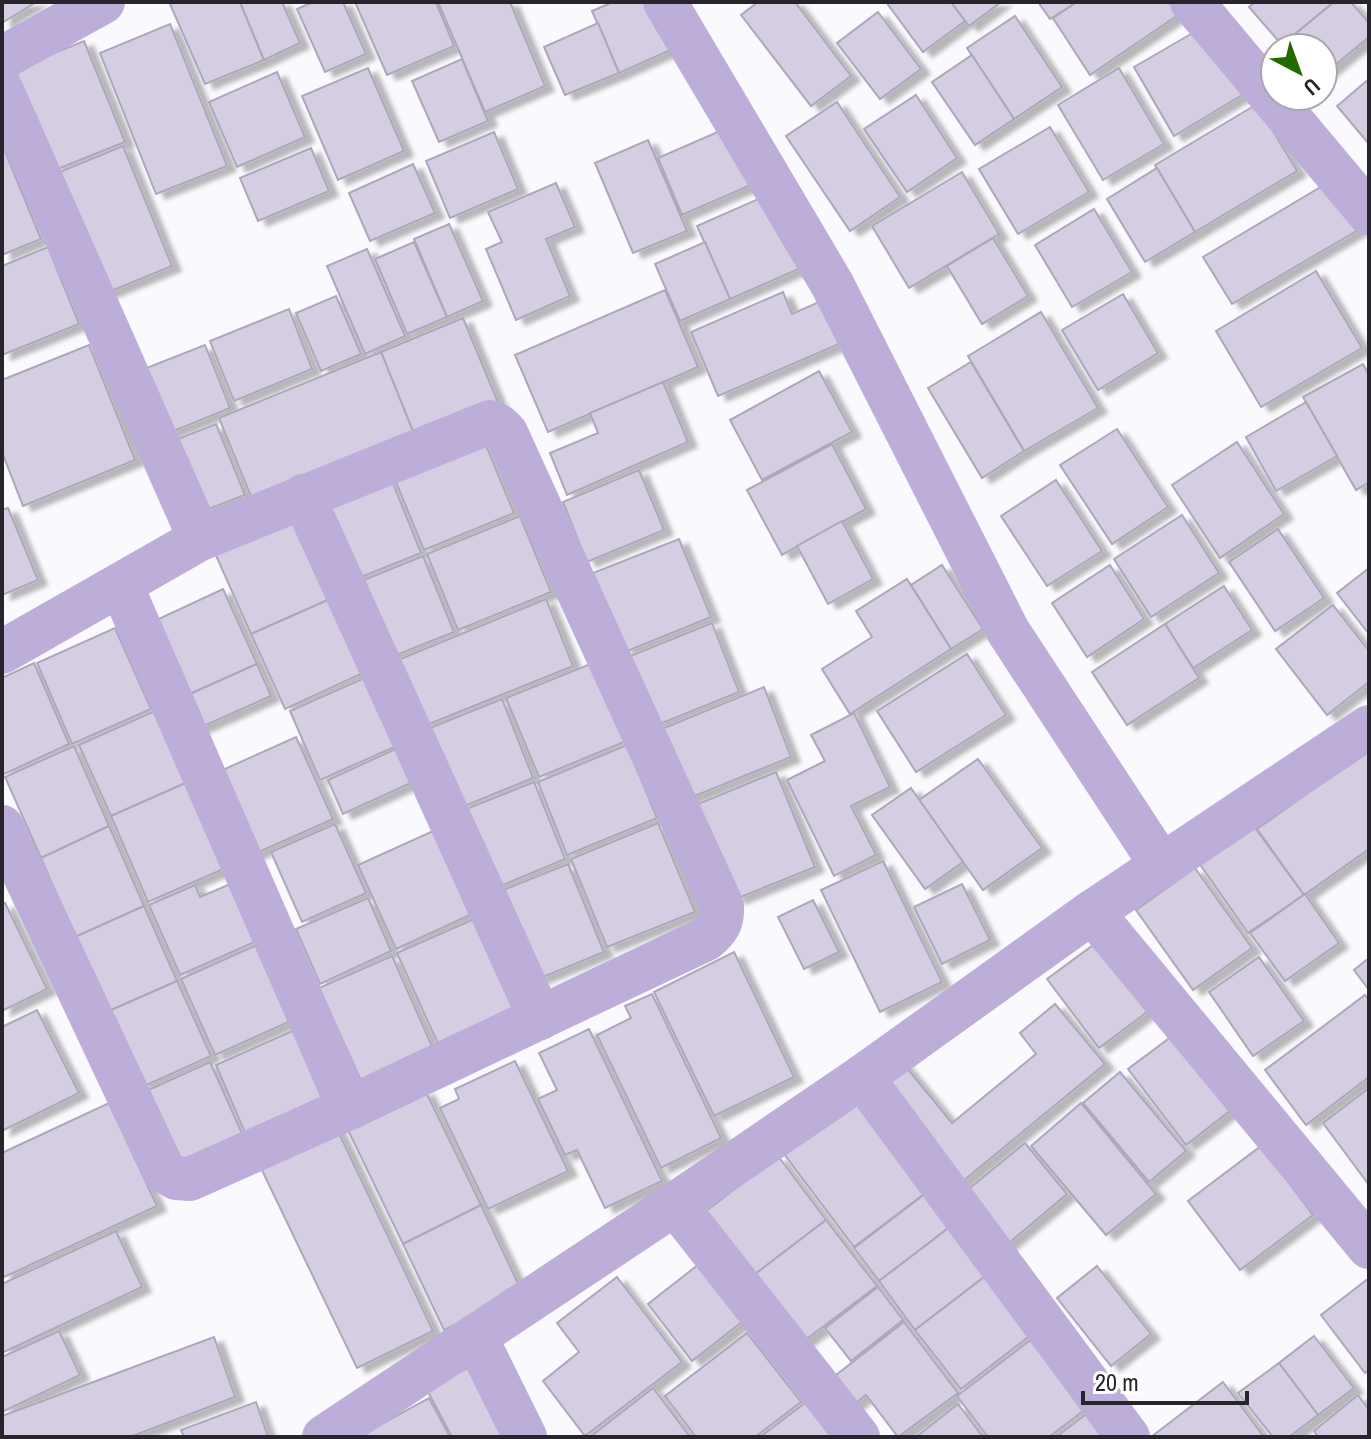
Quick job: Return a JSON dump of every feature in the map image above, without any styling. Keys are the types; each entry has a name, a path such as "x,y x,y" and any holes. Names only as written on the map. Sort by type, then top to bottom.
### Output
{"street":[{"path":"2,58 103,2"},
{"path":"665,2 832,284 1008,631 1162,866"},
{"path":"1192,2 1369,213"},
{"path":"2,91 200,539"},
{"path":"2,652 200,539 490,422 506,433 722,906 723,919 717,930 706,939 540,1018 190,1179 176,1178 164,1171 2,827"},
{"path":"303,496 540,1018"},
{"path":"121,585 349,1108"},
{"path":"324,1437 862,1077 1092,912 1367,734"},
{"path":"1092,912 1369,1247"},
{"path":"862,1077 1128,1437"},
{"path":"675,1204 858,1437"},
{"path":"475,1336 525,1437"}],"building":[{"path":"2,2 36,2 2,23"},
{"path":"240,2 264,60 205,84 170,4"},
{"path":"240,2 282,2 300,43 264,60"},
{"path":"313,2 343,2 366,54 325,72 297,9"},
{"path":"355,2 436,2 454,46 387,75"},
{"path":"438,2 510,2 545,86 485,112"},
{"path":"613,2 655,2 675,48 619,73 592,11"},
{"path":"758,2 795,2 851,76 811,106 741,15"},
{"path":"886,2 951,2 965,21 923,52"},
{"path":"951,2 1001,2 969,26"},
{"path":"1038,2 1077,2 1050,19"},
{"path":"1077,2 1169,2 1178,15 1090,75 1053,18"},
{"path":"1255,2 1334,2 1298,32 1271,32 1249,7"},
{"path":"1334,2 1351,2 1369,23 1369,37 1339,62 1339,32 1297,32"},
{"path":"878,12 921,69 880,99 837,43"},
{"path":"1015,16 1062,87 1014,119 967,48"},
{"path":"598,23 619,73 565,95 544,47"},
{"path":"170,24 227,166 156,194 100,53"},
{"path":"1203,27 1242,95 1174,136 1134,67"},
{"path":"84,41 125,142 55,170 15,69"},
{"path":"972,55 1014,119 975,145 932,82"},
{"path":"462,59 488,121 439,142 412,81"},
{"path":"368,68 404,151 338,180 302,96"},
{"path":"1119,68 1164,144 1103,180 1058,105"},
{"path":"277,72 305,137 237,167 209,102"},
{"path":"1369,79 1369,144 1339,108 1339,104"},
{"path":"916,95 957,158 907,192 864,129"},
{"path":"837,102 900,197 850,231 786,136"},
{"path":"1257,104 1297,171 1195,232 1155,165"},
{"path":"729,127 753,184 682,215 658,158"},
{"path":"1050,127 1089,192 1018,234 979,169"},
{"path":"494,132 518,189 450,218 426,161"},
{"path":"648,140 687,231 633,253 595,163"},
{"path":"2,144 41,239 2,255"},
{"path":"123,146 172,266 99,296 50,176"},
{"path":"311,148 329,191 258,221 240,178"},
{"path":"413,164 435,213 370,241 349,193"},
{"path":"1157,168 1195,232 1145,262 1107,199"},
{"path":"962,172 999,234 909,288 872,226"},
{"path":"1329,182 1358,230 1232,304 1203,257"},
{"path":"556,183 575,227 546,239 570,296 516,320 486,249 502,242 488,212"},
{"path":"772,193 803,267 730,299 697,226"},
{"path":"1094,209 1132,272 1072,307 1035,245"},
{"path":"449,224 483,301 447,317 414,239"},
{"path":"993,238 1028,296 982,324 947,266"},
{"path":"414,242 447,317 407,334 375,259"},
{"path":"705,242 730,299 680,321 655,264"},
{"path":"48,247 79,324 2,355 2,266"},
{"path":"367,249 405,336 365,354 327,266"},
{"path":"1316,271 1362,348 1261,407 1216,331"},
{"path":"665,290 698,367 548,432 515,355"},
{"path":"783,292 792,314 828,298 846,341 718,396 691,332"},
{"path":"1123,294 1158,353 1098,390 1062,330"},
{"path":"336,296 361,354 321,371 296,313"},
{"path":"289,309 312,369 234,401 210,341"},
{"path":"1041,312 1098,408 1024,451 968,356"},
{"path":"463,318 499,405 416,439 381,352"},
{"path":"89,345 135,460 23,506 2,452 2,380"},
{"path":"205,345 230,408 169,433 144,369"},
{"path":"381,352 416,439 254,504 219,418"},
{"path":"971,362 1024,451 982,478 928,388"},
{"path":"1363,364 1369,375 1369,482 1356,490 1303,397"},
{"path":"819,371 852,432 762,480 730,420"},
{"path":"663,382 688,442 567,495 550,453 598,433 590,413"},
{"path":"1306,402 1337,456 1276,491 1246,437"},
{"path":"216,424 245,495 198,513 170,442"},
{"path":"1117,429 1168,507 1112,544 1060,465"},
{"path":"483,438 514,513 424,550 393,475"},
{"path":"1237,442 1284,514 1220,558 1172,485"},
{"path":"832,444 866,509 782,555 747,490"},
{"path":"639,470 664,530 587,562 563,502"},
{"path":"390,476 421,553 351,581 320,504"},
{"path":"1056,480 1102,551 1047,586 1001,516"},
{"path":"8,508 38,580 2,595 2,510"},
{"path":"293,515 330,599 251,634 214,551"},
{"path":"1182,515 1219,573 1151,617 1114,559"},
{"path":"520,516 551,592 458,630 427,554"},
{"path":"842,521 873,579 828,604 797,546"},
{"path":"1278,529 1324,598 1275,631 1229,562"},
{"path":"679,539 711,617 625,652 593,573"},
{"path":"423,556 454,632 384,660 354,584"},
{"path":"942,565 983,629 951,649 911,585"},
{"path":"1110,565 1144,619 1087,657 1052,603"},
{"path":"1369,568 1369,634 1337,593"},
{"path":"907,579 951,649 850,714 822,669 872,637 856,611"},
{"path":"1224,586 1252,630 1193,668 1165,624"},
{"path":"223,589 257,664 183,697 150,623"},
{"path":"330,599 363,673 285,709 251,634"},
{"path":"546,599 573,666 424,726 398,660"},
{"path":"1333,605 1369,651 1369,682 1327,715 1276,649"},
{"path":"712,623 739,692 655,726 628,657"},
{"path":"1165,624 1199,678 1127,725 1092,672"},
{"path":"115,628 151,709 72,744 37,663"},
{"path":"967,654 1006,715 916,772 877,711"},
{"path":"34,663 69,744 2,775 2,678"},
{"path":"593,663 624,742 539,777 506,698"},
{"path":"257,664 271,696 197,729 183,697"},
{"path":"371,675 401,744 320,780 290,711"},
{"path":"764,687 791,757 685,800 657,731"},
{"path":"502,699 533,778 457,809 425,730"},
{"path":"159,709 190,781 111,816 79,745"},
{"path":"854,713 890,787 851,806 876,855 834,876 787,780 825,761 811,735"},
{"path":"296,737 333,819 252,855 216,773"},
{"path":"627,745 657,818 567,855 538,782"},
{"path":"74,746 109,826 41,858 5,777"},
{"path":"400,747 415,781 343,814 328,780"},
{"path":"1369,750 1369,849 1304,895 1257,829"},
{"path":"978,759 1042,848 983,890 919,800"},
{"path":"776,772 815,867 736,899 698,804"},
{"path":"190,781 228,867 148,902 111,816"},
{"path":"534,782 565,859 491,890 459,812"},
{"path":"911,788 963,862 925,889 872,815"},
{"path":"658,823 695,912 607,947 571,859"},
{"path":"335,824 366,893 302,922 271,852"},
{"path":"1253,825 1304,895 1248,933 1199,863"},
{"path":"109,826 144,906 75,937 41,858"},
{"path":"433,831 470,915 396,949 358,865"},
{"path":"883,861 942,982 880,1012 821,890"},
{"path":"568,864 604,952 538,979 503,890"},
{"path":"1195,868 1252,948 1193,990 1136,910"},
{"path":"235,882 259,940 180,975 149,905 195,885 200,897"},
{"path":"962,884 990,940 942,964 914,907"},
{"path":"1305,894 1339,943 1285,981 1250,933"},
{"path":"368,898 391,951 320,984 296,929"},
{"path":"813,900 839,952 804,969 778,917"},
{"path":"5,903 47,989 2,1011 2,905"},
{"path":"144,906 177,981 109,1011 75,937"},
{"path":"474,919 516,1012 439,1046 397,953"},
{"path":"1096,943 1147,1012 1099,1048 1047,979"},
{"path":"259,944 293,1020 215,1055 181,979"},
{"path":"734,952 794,1077 714,1116 654,992"},
{"path":"392,956 435,1053 363,1085 319,988"},
{"path":"1259,957 1304,1021 1253,1056 1209,992"},
{"path":"1369,958 1369,990 1354,970"},
{"path":"177,981 211,1056 142,1087 109,1011"},
{"path":"652,994 721,1138 661,1168 597,1035 631,1018 625,1006"},
{"path":"1365,995 1369,1000 1369,1077 1306,1125 1265,1070"},
{"path":"1055,1004 1105,1064 957,1186 874,1085 902,1062 952,1123 1036,1054 1020,1033"},
{"path":"37,1010 79,1093 2,1131 2,1027"},
{"path":"301,1027 332,1097 246,1135 216,1065"},
{"path":"1183,1028 1240,1103 1186,1145 1128,1069"},
{"path":"589,1029 662,1181 605,1208 577,1150 565,1155 538,1099 557,1090 539,1053"},
{"path":"515,1061 568,1171 488,1209 440,1108 459,1099 455,1089"},
{"path":"210,1062 244,1138 178,1168 144,1092"},
{"path":"1120,1072 1186,1151 1149,1182 1083,1103"},
{"path":"1369,1088 1369,1185 1323,1123"},
{"path":"425,1090 481,1205 403,1244 347,1128"},
{"path":"861,1096 932,1188 854,1247 784,1154"},
{"path":"109,1103 157,1206 2,1278 2,1153"},
{"path":"1081,1103 1156,1194 1106,1235 1031,1146"},
{"path":"336,1127 433,1331 357,1368 259,1164"},
{"path":"1025,1143 1067,1194 997,1253 954,1201"},
{"path":"1261,1146 1313,1215 1240,1270 1188,1201"},
{"path":"778,1156 826,1220 746,1281 697,1218"},
{"path":"934,1187 959,1220 879,1281 854,1248"},
{"path":"481,1205 522,1292 444,1330 403,1244"},
{"path":"826,1220 877,1286 796,1347 746,1281"},
{"path":"959,1220 996,1268 915,1330 879,1281"},
{"path":"116,1231 142,1287 2,1353 2,1284"},
{"path":"708,1257 752,1314 692,1361 648,1304"},
{"path":"1097,1266 1151,1334 1111,1366 1057,1298"},
{"path":"996,1268 1041,1327 961,1389 915,1330"},
{"path":"617,1277 682,1362 585,1436 543,1381 579,1352 557,1323"},
{"path":"1369,1278 1369,1369 1365,1373 1321,1315"},
{"path":"878,1287 903,1320 851,1361 825,1328"},
{"path":"904,1322 958,1393 898,1437 866,1395 852,1406 831,1379"},
{"path":"59,1331 80,1375 2,1412 2,1357"},
{"path":"1041,1332 1095,1402 1049,1437 988,1437 957,1396"},
{"path":"747,1333 801,1402 755,1437 696,1437 665,1396"},
{"path":"1314,1336 1354,1388 1318,1415 1279,1363"},
{"path":"214,1337 235,1397 130,1437 2,1437 2,1416"},
{"path":"1279,1363 1318,1415 1289,1437 1273,1437 1238,1393"},
{"path":"473,1365 512,1437 452,1437 427,1390"},
{"path":"1223,1382 1264,1437 1151,1437"},
{"path":"653,1388 690,1437 590,1437"},
{"path":"1358,1395 1369,1410 1369,1437 1318,1437 1314,1431"},
{"path":"813,1397 843,1437 760,1437"},
{"path":"429,1398 450,1437 364,1437 363,1434"},
{"path":"256,1402 268,1437 184,1437 181,1430"},
{"path":"958,1404 983,1437 916,1437"},
{"path":"1097,1406 1121,1437 1056,1437"}]}
